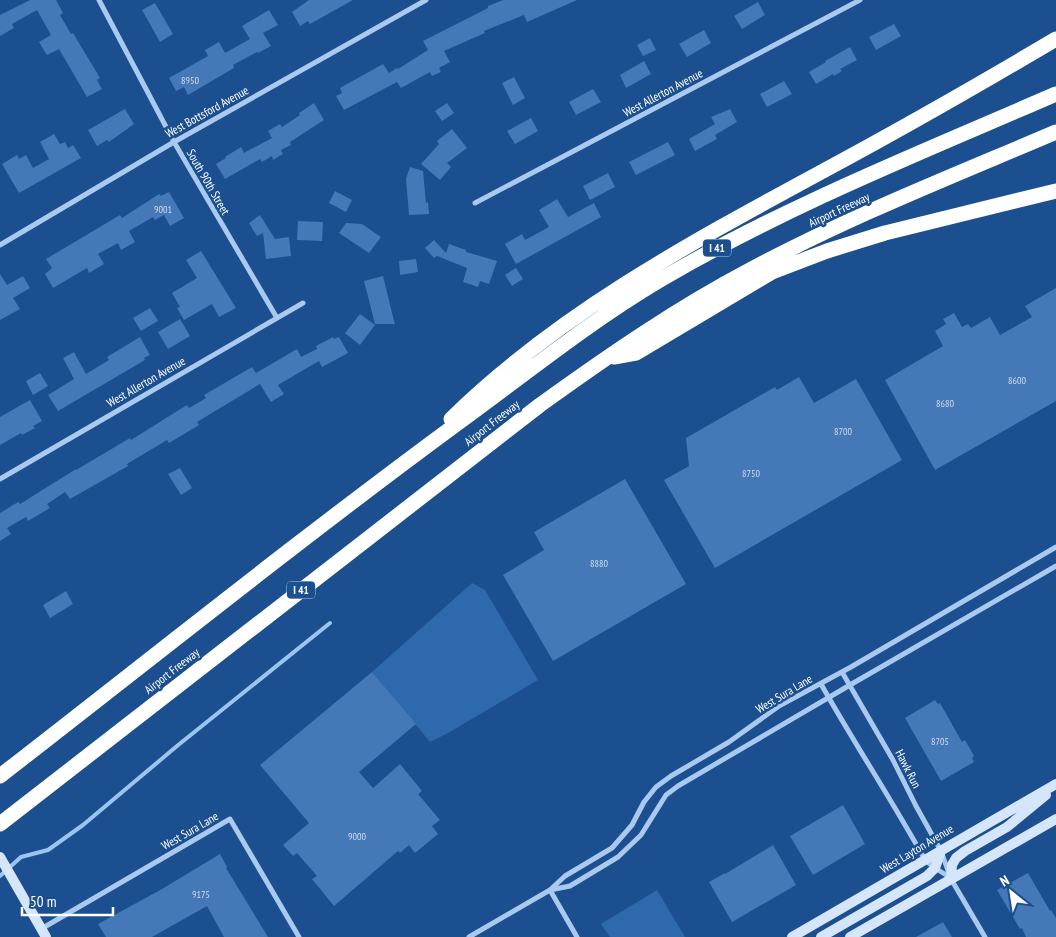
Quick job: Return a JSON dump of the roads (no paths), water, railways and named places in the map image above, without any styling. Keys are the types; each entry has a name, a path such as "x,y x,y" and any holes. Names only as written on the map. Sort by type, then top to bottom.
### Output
{"highway":[{"path":"411,458 481,390 580,314 634,279 698,239 939,108 1056,40"},
{"name":"Airport Freeway","path":"0,776 411,458 592,324 656,282 772,219 847,183 1056,94"},
{"name":"Airport Freeway","path":"0,824 540,404 605,358 676,312 750,270 844,223 1056,132"},
{"path":"605,358 636,353 772,272 827,251 1056,191"}],"main road":[{"name":"West Layton Avenue","path":"792,937 1056,785"},
{"path":"951,879 952,865 956,858 1007,827 1056,785"},
{"path":"850,937 1056,818"},
{"path":"822,937 927,876 934,868 941,851"},
{"path":"0,857 43,933"}],"street":[{"name":"South 90th Street","path":"99,0 174,142 277,318"},
{"name":"West Bottsford Avenue","path":"0,245 174,142 426,0"},
{"name":"West Allerton Avenue","path":"474,203 860,0"},
{"name":"West Allerton Avenue","path":"0,479 303,303"},
{"name":"West Sura Lane","path":"469,937 550,890 565,876 612,848 632,825 644,802 656,787 671,776 729,742 780,706 1056,547"},
{"name":"West Sura Lane","path":"550,890 570,886 618,858 641,835 666,795 678,786 1056,566"},
{"name":"Hawk Run","path":"842,672 893,760 941,851 951,879 985,937"},
{"path":"821,684 853,741 881,783 926,860 934,868 951,879"},
{"name":"West Sura Lane","path":"43,933 230,819 300,937"},
{"path":"550,890 576,937"}],"waterway":[{"path":"0,876 21,857 48,850 83,825 177,746 330,623"}]}
